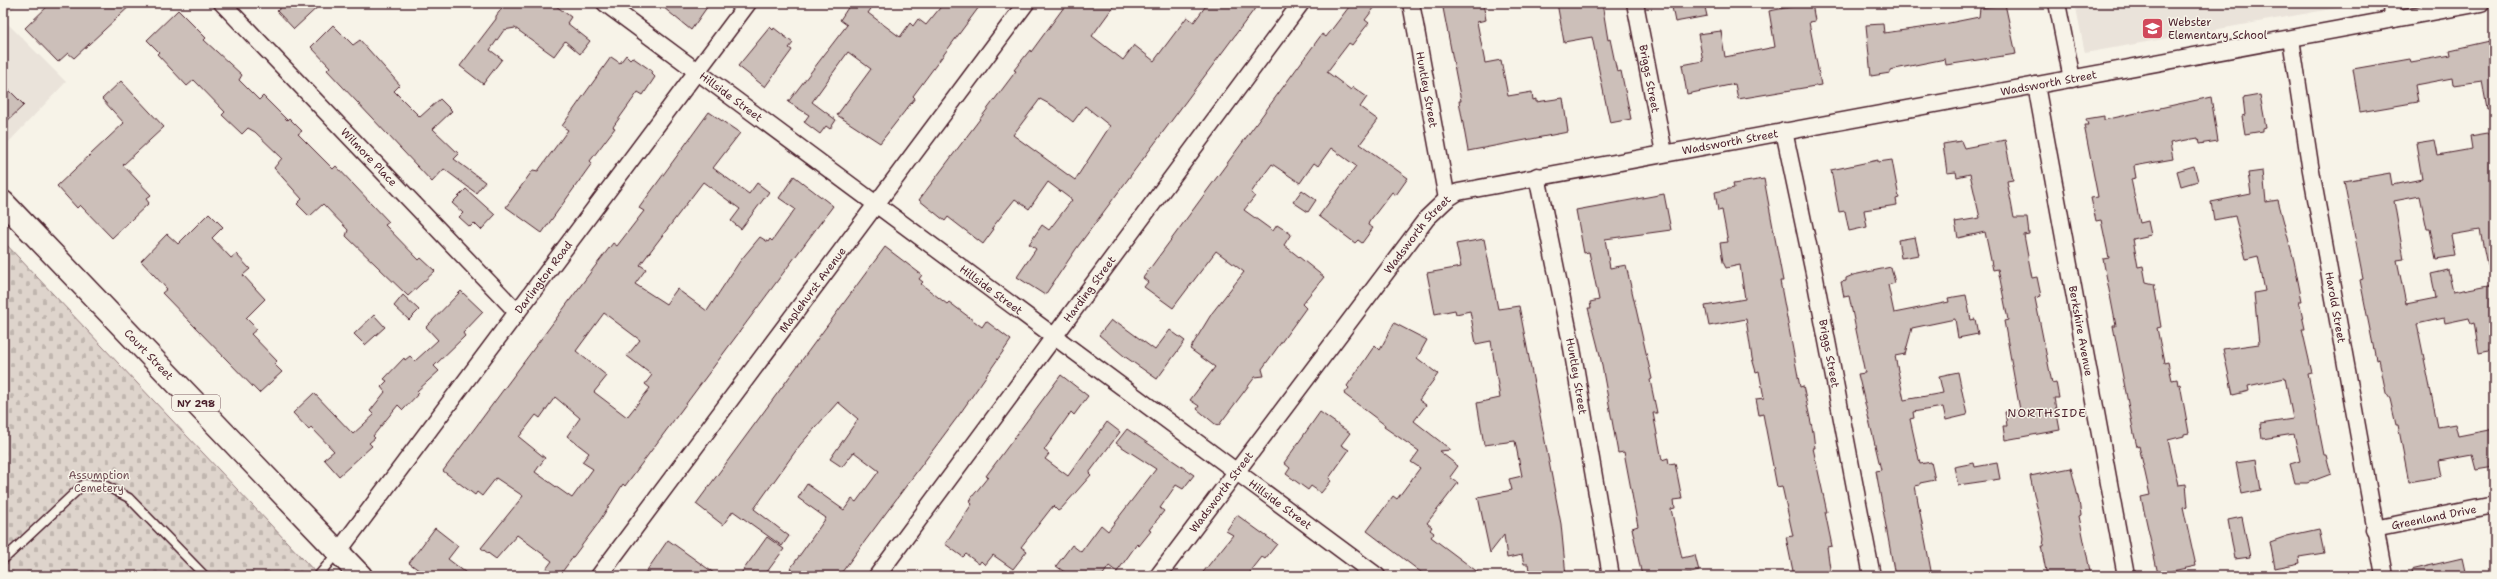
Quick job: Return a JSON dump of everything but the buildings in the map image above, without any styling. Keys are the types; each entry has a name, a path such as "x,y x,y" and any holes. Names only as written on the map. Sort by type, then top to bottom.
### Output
{"main road":[{"name":"Court Street","path":"3,202 361,576"}],"street":[{"name":"Wilmore Place","path":"222,3 517,312"},
{"name":"Hillside Street","path":"605,3 877,204 1236,473 1377,576"},
{"name":"Darlington Road","path":"338,552 748,3"},
{"name":"Maplehurst Avenue","path":"599,576 1026,3"},
{"name":"Harding Street","path":"877,576 1301,3"},
{"name":"Huntley Street","path":"1411,3 1447,199"},
{"name":"Briggs Street","path":"1635,3 1664,153"},
{"path":"2057,3 2072,79"},
{"path":"2391,3 2394,19"},
{"name":"Wadsworth Street","path":"1158,576 1427,218 1447,199 1458,192 1537,176 1784,132 2481,3"},
{"name":"Harold Street","path":"2291,39 2310,165 2374,529 2384,576"},
{"name":"Berkshire Avenue","path":"2036,85 2126,576"},
{"name":"Briggs Street","path":"1784,132 1814,273 1872,576"},
{"name":"Huntley Street","path":"1537,176 1572,348 1611,576"},
{"name":"Greenland Drive","path":"2374,529 2494,504"}],"lane":[{"path":"3,560 84,484 104,485 129,498 205,576"},
{"path":"318,576 338,552"}],"shaded area":[{"path":"3,3 19,3 3,18"},
{"name":"Webster Elementary School","path":"2075,3 2365,3 2085,53"},
{"path":"3,19 66,82 3,148"}],"green space":[{"name":"Assumption Cemetery","path":"3,241 319,576 3,576"}],"place":[{"name":"Webster Elementary School","path":"2152,28"}],"district":[{"name":"NORTHSIDE","path":"2047,413"}]}
